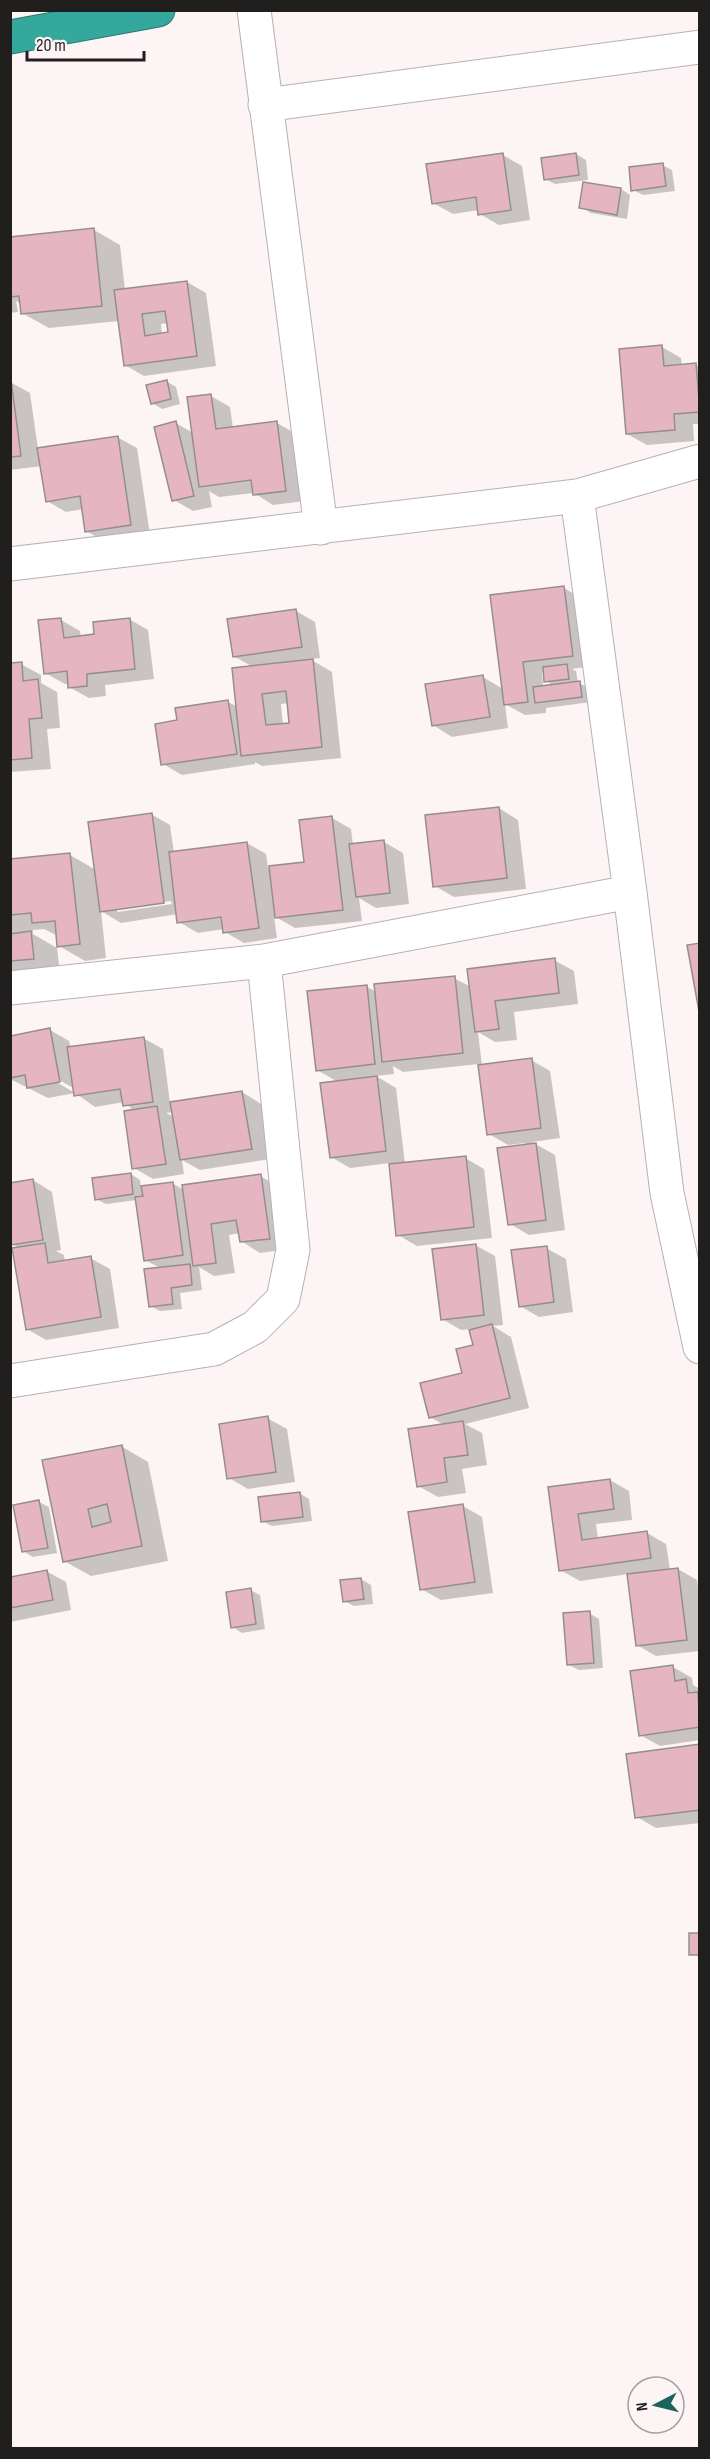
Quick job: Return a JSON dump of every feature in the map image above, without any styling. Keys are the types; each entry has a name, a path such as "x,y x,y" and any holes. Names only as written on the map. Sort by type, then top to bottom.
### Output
{"highway":[{"path":"10,38 158,10"}],"street":[{"path":"254,10 321,528"},
{"path":"265,105 699,47"},
{"path":"10,564 577,496 699,461"},
{"path":"577,496 630,892 667,1193 699,1347"},
{"path":"10,988 264,961 630,892"},
{"path":"10,1381 214,1349 255,1326 283,1299 293,1250 264,961"}],"building":[{"path":"503,153 511,210 478,215 476,197 432,204 426,164"},
{"path":"576,153 579,175 544,180 541,158"},
{"path":"663,163 666,186 631,191 629,167"},
{"path":"583,182 621,188 617,215 579,208"},
{"path":"94,228 102,306 21,314 19,296 10,297 10,237"},
{"path":"187,281 197,356 124,366 114,290","holes":["165,311 168,332 145,336 142,314"]},
{"path":"662,345 664,366 696,363 700,412 674,414 675,430 626,434 619,349"},
{"path":"167,380 171,399 151,404 146,385"},
{"path":"10,381 21,456 10,457"},
{"path":"211,394 216,429 277,421 286,491 253,495 251,480 199,487 187,397"},
{"path":"176,421 194,496 172,501 154,427"},
{"path":"118,436 131,525 85,532 80,496 46,502 37,448"},
{"path":"564,586 573,656 523,662 528,702 504,705 490,595"},
{"path":"296,609 302,647 233,657 227,619"},
{"path":"61,618 64,638 94,634 93,622 130,618 135,669 87,674 87,686 68,688 67,671 44,674 38,620"},
{"path":"313,659 322,747 241,756 232,668","holes":["286,691 289,723 266,725 262,694"]},
{"path":"22,662 23,681 38,679 42,718 29,719 32,758 10,760 10,663"},
{"path":"567,664 569,679 544,682 543,667"},
{"path":"483,675 490,717 432,726 425,684"},
{"path":"580,681 582,697 535,703 533,687"},
{"path":"228,700 237,754 161,765 155,724 177,720 175,708"},
{"path":"499,807 507,878 433,887 425,815"},
{"path":"152,813 164,903 100,912 88,822"},
{"path":"332,816 343,910 275,918 269,866 304,862 299,820"},
{"path":"384,840 390,893 356,897 349,844"},
{"path":"247,842 259,928 223,933 221,917 177,923 169,852"},
{"path":"70,853 80,944 57,947 55,921 32,923 31,913 10,915 10,859"},
{"path":"31,931 34,959 10,961 10,934"},
{"path":"700,943 700,1017 687,945"},
{"path":"555,958 559,993 495,1001 499,1029 475,1032 467,969"},
{"path":"455,976 463,1053 382,1062 374,984"},
{"path":"367,985 375,1064 316,1071 307,991"},
{"path":"50,1028 60,1082 27,1088 25,1075 10,1078 10,1036"},
{"path":"144,1037 153,1102 123,1106 120,1089 74,1096 67,1047"},
{"path":"532,1058 541,1128 487,1135 478,1065"},
{"path":"377,1076 386,1151 330,1158 320,1083"},
{"path":"242,1091 252,1149 180,1160 170,1102"},
{"path":"157,1106 166,1164 132,1169 124,1111"},
{"path":"536,1143 546,1220 508,1225 497,1148"},
{"path":"466,1156 474,1227 396,1236 389,1164"},
{"path":"131,1173 133,1194 95,1200 92,1178"},
{"path":"261,1174 270,1239 240,1242 236,1220 211,1224 216,1263 193,1266 182,1185"},
{"path":"33,1179 43,1240 11,1245 10,1183"},
{"path":"173,1182 183,1255 144,1261 135,1197 143,1196 141,1186"},
{"path":"45,1243 48,1263 91,1256 101,1317 26,1330 12,1248"},
{"path":"476,1244 484,1315 441,1320 432,1249"},
{"path":"547,1246 554,1302 519,1307 511,1250"},
{"path":"190,1264 192,1285 171,1288 173,1304 149,1307 144,1269"},
{"path":"492,1324 510,1398 429,1418 420,1383 462,1373 456,1349 473,1345 469,1330"},
{"path":"268,1416 276,1472 227,1479 219,1424"},
{"path":"463,1421 468,1455 444,1458 447,1482 417,1487 408,1429"},
{"path":"122,1445 142,1546 63,1562 42,1460","holes":["107,1504 111,1522 92,1527 88,1509"]},
{"path":"610,1479 614,1509 578,1514 582,1540 647,1531 651,1558 559,1571 548,1487"},
{"path":"300,1492 303,1517 261,1522 258,1497"},
{"path":"39,1500 48,1548 22,1552 13,1505"},
{"path":"463,1504 475,1582 420,1590 408,1512"},
{"path":"678,1568 687,1640 636,1646 627,1574"},
{"path":"47,1570 53,1600 10,1608 10,1577"},
{"path":"361,1578 364,1599 343,1602 340,1580"},
{"path":"251,1588 256,1624 231,1628 226,1592"},
{"path":"590,1611 594,1663 567,1665 563,1613"},
{"path":"673,1665 675,1681 686,1679 688,1693 698,1692 700,1727 639,1736 630,1671"},
{"path":"700,1744 700,1810 635,1818 626,1754"},
{"path":"689,1933 700,1933 700,1955 689,1955"}]}
